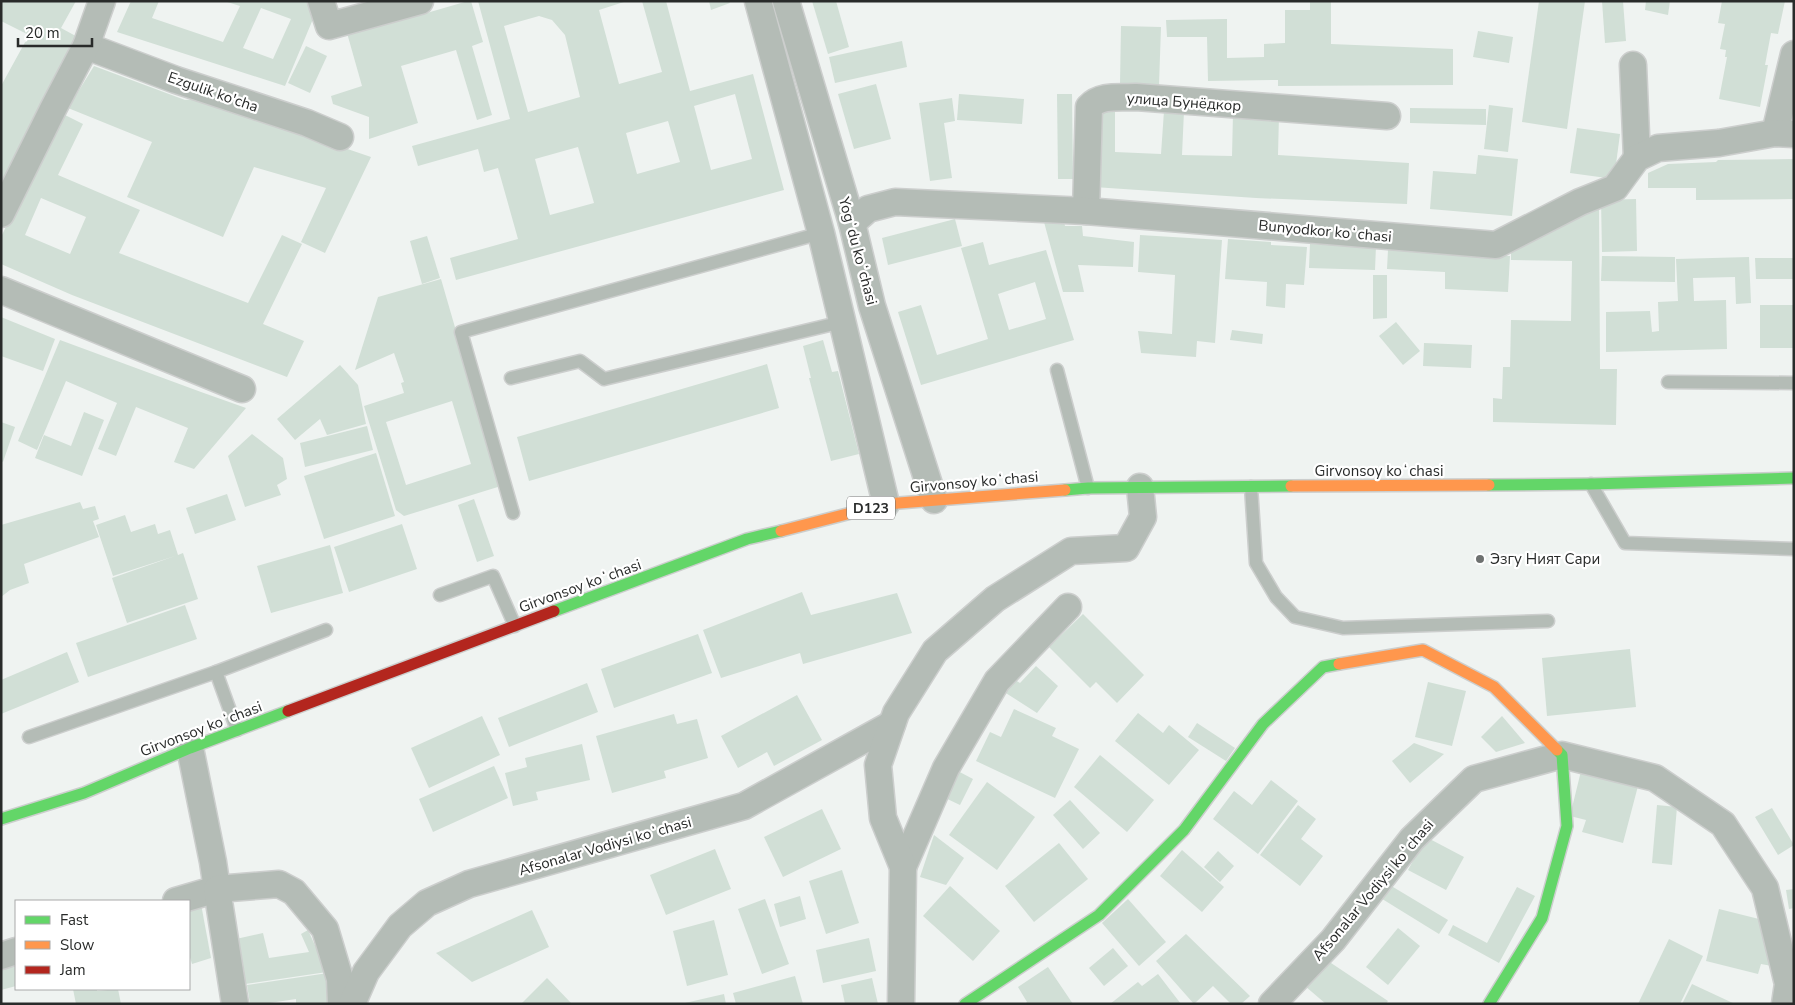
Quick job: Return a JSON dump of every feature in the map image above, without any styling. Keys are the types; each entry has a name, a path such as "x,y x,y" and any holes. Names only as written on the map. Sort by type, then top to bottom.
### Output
{"main road":[{"name":"Girvonsoy koʻchasi","path":"1,819 84,793 190,748 747,539 886,504 1088,488 1591,484 1794,478"},
{"path":"965,1004 1099,915 1184,830 1263,724 1323,667 1423,650 1494,687 1562,755 1568,826 1542,918 1489,1004"}],"street":[{"path":"1,214 86,46 102,1"},
{"path":"321,1 328,26 420,1"},
{"path":"758,1 821,233 886,504"},
{"name":"Yogʻdu koʻchasi","path":"786,1 852,223 872,306 934,500"},
{"name":"Ezgulik ko'cha","path":"86,46 176,80 307,123 340,137"},
{"name":"Bunyodkor koʻchasi","path":"852,223 868,209 895,202 1086,211 1496,245 1580,202 1614,188 1637,158 1658,148 1784,134 1794,54"},
{"path":"1633,65 1637,158"},
{"name":"улица Бунёдкор","path":"1086,211 1089,107 1095,101 1106,98 1136,97 1387,116"},
{"path":"1,290 242,389"},
{"path":"903,866 882,818 878,765 896,713 935,651 995,599 1071,551 1126,548 1143,517 1140,487"},
{"path":"901,1004 903,866 946,768 997,681 1068,607"},
{"name":"Afsonalar Vodiysi koʻchasi","path":"352,1004 366,972 400,926 427,904 469,884 744,806 892,724"},
{"path":"190,748 212,854 235,1004"},
{"name":"Afsonalar Vodiysi koʻchasi","path":"1272,1004 1333,940 1412,839 1474,779 1562,755 1655,778 1723,824 1765,888 1788,984 1785,1004"},
{"path":"179,900 217,889 279,884 294,892 325,929 340,980 341,1004"},
{"path":"1,956 15,951"}],"lane":[{"path":"513,513 461,332 821,233"},
{"path":"511,378 580,361 604,379 842,322"},
{"path":"1057,370 1088,488"},
{"path":"1668,382 1794,382"},
{"path":"1591,484 1625,543 1794,549"},
{"path":"1251,487 1256,563 1276,597 1295,617 1343,628 1548,621"},
{"path":"440,595 493,576 515,626"},
{"path":"29,737 216,672 326,630"},
{"path":"216,672 237,730"}],"building":[{"path":"1,1 76,1 61,28 83,40 1,191 1,86 29,35 1,21"},
{"path":"131,1 159,1 152,18 223,42 240,6 224,1 307,1 313,19 285,86 117,32","holes":["261,8 291,19 273,59 243,48"]},
{"path":"471,1 483,42 472,46 492,115 477,120 456,50 401,66 418,123 369,139 369,117 333,104 331,96 362,86 345,26 386,14 389,24"},
{"path":"478,1 627,1 599,10 619,84 662,72 642,1 666,1 690,91 753,74 784,190 456,280 450,258 518,239 498,168 484,172 478,149 418,166 412,146 510,119","holes":["539,16 552,20 565,35 580,97 528,112 504,26","735,94 752,159 711,170 694,106","668,121 680,162 637,174 626,133","578,147 594,203 550,215 535,159"]},
{"path":"709,1 729,1 730,3 711,10"},
{"path":"812,1 836,1 849,47 828,54"},
{"path":"1310,1 1331,1 1331,44 1453,49 1453,85 1278,86 1278,80 1208,81 1207,37 1167,37 1166,20 1227,19 1227,58 1264,57 1264,44 1285,43 1285,10 1310,10"},
{"path":"1539,1 1585,1 1567,129 1522,122"},
{"path":"1602,1 1623,1 1626,41 1605,43"},
{"path":"1646,1 1670,1 1668,15 1645,10"},
{"path":"1722,1 1785,1 1778,34 1771,33 1765,65 1768,65 1760,107 1719,99 1727,57 1725,57 1726,50 1720,49 1725,24 1718,23"},
{"path":"1121,26 1161,27 1159,85 1120,84"},
{"path":"1478,31 1513,37 1509,63 1473,57"},
{"path":"902,41 907,67 835,83 829,57"},
{"path":"306,46 327,56 310,93 288,83"},
{"path":"94,66 185,100 200,99 371,157 325,253 301,242 326,188 254,167 223,237 127,197 152,142 68,108"},
{"path":"876,84 891,139 854,149 838,94"},
{"path":"959,94 1024,99 1022,124 957,120"},
{"path":"1057,94 1072,94 1073,179 1058,179"},
{"path":"952,98 955,121 944,123 952,178 930,181 919,103"},
{"path":"1489,105 1513,108 1508,152 1484,149"},
{"path":"1410,108 1486,109 1486,125 1410,123"},
{"path":"1094,110 1115,110 1115,152 1161,154 1164,111 1184,111 1182,155 1232,156 1233,114 1279,115 1278,155 1409,163 1407,204 1256,198 1094,187"},
{"path":"61,113 83,124 58,175 140,210 119,253 248,303 282,235 302,244 263,324 304,341 287,377 72,295 1,264 1,237","holes":["41,198 86,217 70,254 25,235"]},
{"path":"1577,128 1620,134 1614,179 1570,173"},
{"path":"1478,155 1518,159 1512,216 1430,209 1433,171 1476,174"},
{"path":"1794,159 1794,199 1696,200 1696,188 1648,188 1648,173 1668,164 1716,162 1718,160"},
{"path":"1636,199 1637,251 1602,252 1601,200"},
{"path":"1599,201 1600,369 1617,369 1616,425 1493,422 1493,398 1502,399 1503,367 1510,367 1511,320 1571,321 1572,261 1511,260 1511,247"},
{"path":"955,219 962,246 888,265 882,238"},
{"path":"1064,221 1065,226 1082,226 1083,236 1134,242 1133,267 1078,265 1084,292 1063,292 1044,222"},
{"path":"1140,235 1222,240 1215,343 1197,341 1196,357 1141,353 1138,331 1172,334 1175,275 1138,272"},
{"path":"427,236 440,278 422,284 410,241"},
{"path":"1228,239 1271,242 1271,245 1307,247 1304,285 1286,284 1285,308 1266,306 1267,282 1225,279"},
{"path":"983,242 989,265 1046,250 1074,340 921,385 898,312 921,305 937,355 988,339 961,248","holes":["1035,282 1046,319 1009,330 998,294"]},
{"path":"1310,244 1376,246 1375,270 1309,268"},
{"path":"1388,250 1510,256 1508,292 1445,289 1445,272 1387,269"},
{"path":"1602,256 1675,257 1675,282 1601,281"},
{"path":"1749,257 1751,303 1736,304 1735,277 1693,278 1694,301 1726,300 1727,349 1606,352 1606,312 1650,311 1652,332 1659,331 1658,302 1678,301 1676,259"},
{"path":"1755,258 1794,258 1794,279 1756,279"},
{"path":"1373,275 1387,275 1387,318 1373,319"},
{"path":"441,279 501,486 404,516 396,510 364,406 404,393 401,383 404,382 394,353 355,370 378,297","holes":["452,401 471,464 406,485 386,422"]},
{"path":"1760,305 1794,305 1794,348 1760,348"},
{"path":"1,317 55,339 43,371 1,356"},
{"path":"1396,322 1420,351 1403,365 1379,336"},
{"path":"1232,330 1263,334 1262,344 1230,340"},
{"path":"60,340 246,408 194,469 174,462 188,428 136,407 116,456 98,449 117,403 66,381 37,450 18,441"},
{"path":"823,340 832,372 838,371 859,454 831,461 809,378 811,378 803,346"},
{"path":"1424,343 1472,345 1471,368 1423,366"},
{"path":"767,364 779,408 529,481 517,437"},
{"path":"340,365 358,385 366,424 327,435 320,419 295,440 277,419"},
{"path":"84,412 104,420 82,476 35,458 44,435 71,446"},
{"path":"1,422 15,427 3,462 1,461"},
{"path":"367,426 373,450 305,467 300,443"},
{"path":"252,434 283,458 287,479 277,485 281,495 245,507 228,456"},
{"path":"376,453 395,516 324,539 304,476"},
{"path":"227,494 236,520 195,534 186,508"},
{"path":"474,499 494,556 477,562 458,505"},
{"path":"80,502 83,509 95,506 99,519 93,521 99,537 24,564 29,583 10,590 1,597 1,525"},
{"path":"125,515 131,532 155,524 158,534 170,530 178,555 183,553 198,599 127,623 112,578 175,556 113,576 96,525"},
{"path":"402,524 417,569 349,592 334,547"},
{"path":"330,545 343,593 271,613 257,566"},
{"path":"802,592 811,615 897,593 912,633 803,664 800,653 721,678 703,630"},
{"path":"185,605 197,639 88,677 76,643"},
{"path":"1083,614 1144,675 1117,703 1096,682 1090,688 1049,647"},
{"path":"698,634 712,673 614,708 601,669"},
{"path":"1630,649 1636,707 1547,716 1542,658"},
{"path":"67,652 79,682 1,714 1,680"},
{"path":"1036,666 1058,686 1037,713 1001,690 1009,676 1020,683"},
{"path":"1428,682 1466,691 1452,746 1415,737"},
{"path":"587,683 598,712 509,747 498,718"},
{"path":"797,695 822,740 774,766 767,752 738,768 721,736"},
{"path":"1014,709 1056,728 1052,736 1079,749 1055,798 976,761 990,732 1001,737"},
{"path":"1138,713 1163,733 1169,725 1199,750 1169,785 1115,741"},
{"path":"674,714 677,724 697,719 708,758 664,771 666,778 612,793 596,736"},
{"path":"482,716 500,755 429,788 411,748"},
{"path":"1502,716 1525,743 1496,752 1481,737"},
{"path":"1197,723 1235,748 1226,761 1188,737"},
{"path":"1414,743 1444,754 1410,783 1392,761"},
{"path":"582,744 590,780 536,792 538,800 513,806 505,773 527,767 525,758"},
{"path":"1100,755 1154,800 1127,832 1074,787"},
{"path":"494,766 508,798 433,832 419,799"},
{"path":"954,769 973,779 960,805 941,796"},
{"path":"1581,771 1638,786 1623,843 1582,832 1586,820 1570,816"},
{"path":"1271,780 1298,801 1258,854 1213,819 1234,791 1252,805"},
{"path":"987,782 1035,817 997,870 949,835"},
{"path":"1070,800 1100,833 1083,849 1053,815"},
{"path":"1298,805 1316,819 1301,839 1323,856 1300,886 1260,855"},
{"path":"1657,805 1677,807 1672,865 1652,863"},
{"path":"1772,808 1794,845 1778,855 1755,817"},
{"path":"822,809 841,849 783,877 764,837"},
{"path":"934,835 964,858 946,885 920,877"},
{"path":"1426,837 1464,857 1446,890 1408,870"},
{"path":"1059,843 1088,879 1034,922 1005,886"},
{"path":"715,849 731,889 666,915 650,875"},
{"path":"1182,850 1224,887 1202,912 1160,876"},
{"path":"1218,851 1234,866 1220,882 1204,867"},
{"path":"842,870 859,923 826,934 809,881"},
{"path":"1388,884 1448,920 1439,934 1379,897"},
{"path":"950,886 1000,931 973,961 923,916"},
{"path":"1517,887 1535,896 1499,963 1448,935 1453,925 1487,943"},
{"path":"1794,889 1794,908 1789,909 1786,890"},
{"path":"800,896 806,919 780,927 774,904"},
{"path":"765,899 789,964 762,974 738,909"},
{"path":"1128,899 1166,942 1139,966 1102,923"},
{"path":"201,904 211,958 192,964 190,957 190,907"},
{"path":"1719,909 1771,922 1772,966 1761,964 1758,974 1706,961"},
{"path":"532,910 549,947 472,982 436,953"},
{"path":"714,920 728,975 687,986 673,931"},
{"path":"1398,928 1420,946 1388,985 1366,967"},
{"path":"308,930 327,972 245,984 236,939 263,933 269,958 309,952 301,934"},
{"path":"1186,934 1250,996 1241,1004 1231,1004 1213,986 1194,1004 1156,961"},
{"path":"869,938 876,971 823,983 816,950"},
{"path":"1669,939 1703,956 1680,1004 1638,1004"},
{"path":"1113,948 1128,966 1104,986 1089,968"},
{"path":"15,958 15,986 1,990 1,962"},
{"path":"1328,961 1388,1001 1386,1004 1326,1004 1305,986"},
{"path":"1048,967 1073,1004 1025,1004 1027,1002 1018,987"},
{"path":"328,973 332,1004 296,1004 296,999 250,1004 247,985"},
{"path":"1158,974 1181,1004 1110,1004 1138,982 1142,986"},
{"path":"795,976 803,1004 736,1004 733,993"},
{"path":"547,978 572,1004 521,1004"},
{"path":"872,978 878,1004 845,1004 841,985"},
{"path":"1692,984 1735,1004 1682,1004"},
{"path":"73,990 118,990 121,1004 76,1004"},
{"path":"724,994 726,1004 685,1004 685,1003"}],"traffic: fast":[{"path":"1489,485 1794,478"},
{"path":"1065,490 1088,488 1291,486"},
{"path":"554,611 747,539 781,531"},
{"path":"965,1004 1099,915 1184,830 1263,724 1323,667 1339,664"},
{"path":"1,819 84,793 190,748 288,711"},
{"path":"1489,1004 1542,918 1567,826 1562,755 1557,750"}],"traffic: slow":[{"path":"1291,486 1489,485"},
{"path":"781,531 886,504 1065,490"},
{"path":"1339,664 1423,650 1494,687 1557,750"}],"traffic: jam":[{"path":"288,711 554,611"}],"place":[{"name":"Эзгу Ният Сари","path":"1480,559"}]}
